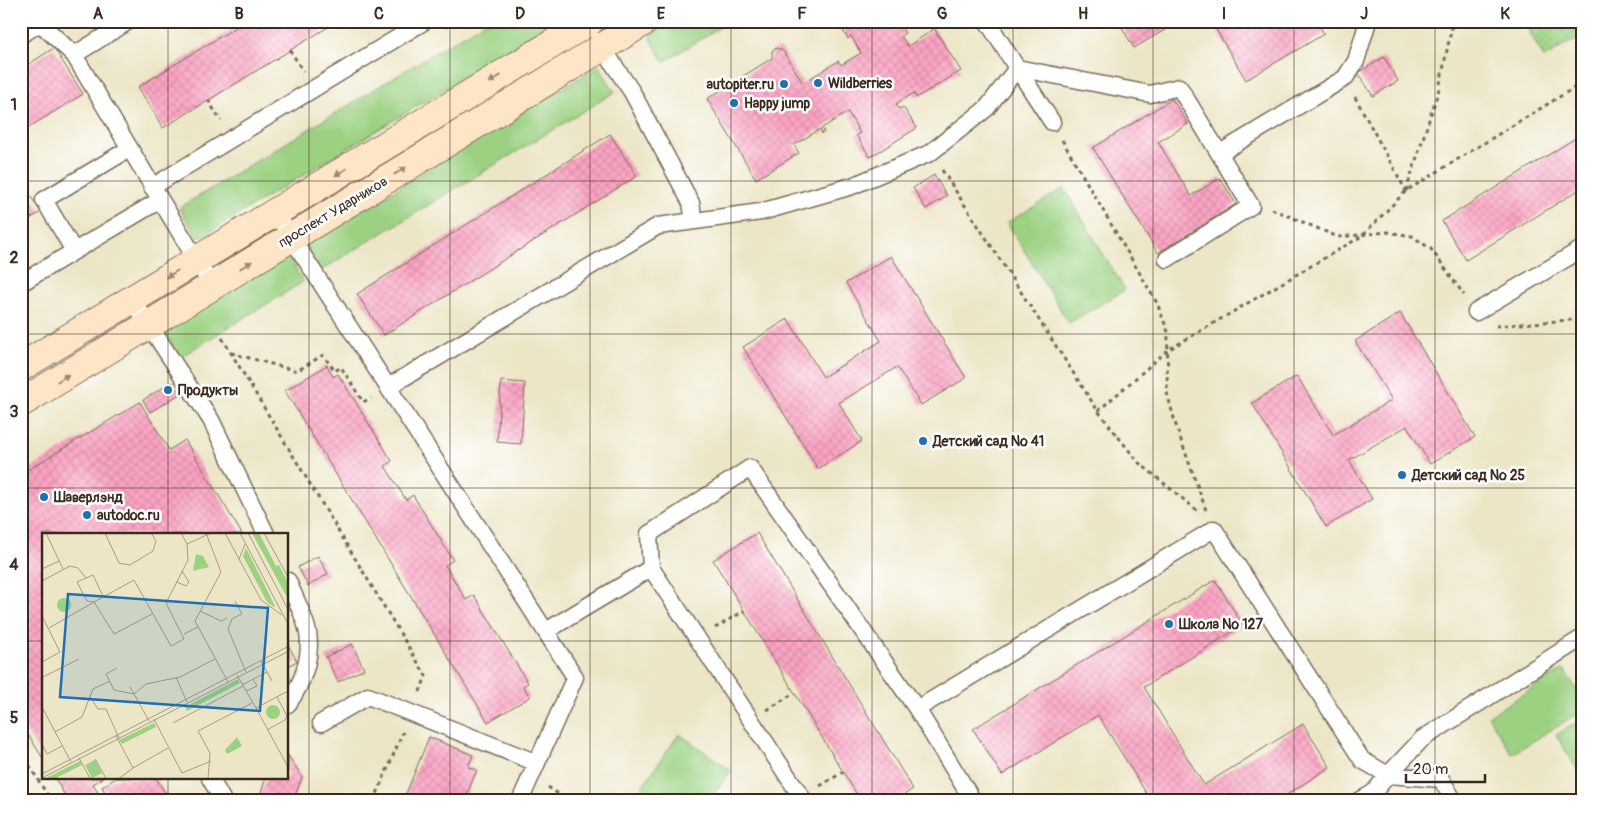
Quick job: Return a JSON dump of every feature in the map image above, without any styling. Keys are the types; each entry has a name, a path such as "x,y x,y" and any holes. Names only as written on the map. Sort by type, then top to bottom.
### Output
{"street":[{"name":"проспект Ударников","path":"23,400 292,238 645,21"},
{"path":"21,367 588,22"}],"lane":[{"path":"74,55 129,21"},
{"path":"21,283 74,251 156,194 425,21"},
{"path":"987,21 1052,122"},
{"path":"1220,153 1345,78 1356,61 1368,21"},
{"path":"21,35 39,22 74,55 128,149 212,286"},
{"path":"588,22 632,92 691,202 694,221"},
{"path":"388,387 658,226 760,212 852,186 930,153 987,108 1017,68"},
{"path":"1017,68 1150,94 1179,88 1251,206 1167,259"},
{"path":"74,251 44,200 128,149"},
{"path":"275,212 575,677 520,801"},
{"path":"1476,312 1582,249"},
{"path":"132,299 211,420 266,533"},
{"path":"803,799 651,568 649,534 750,468 917,709 973,801"},
{"path":"917,709 1212,525 1362,760 1388,775 1441,780 1454,801"},
{"path":"546,630 651,568"},
{"path":"289,584 308,633 308,661 297,690 289,702"},
{"path":"1359,801 1373,793 1422,738 1582,638"},
{"path":"321,723 368,696 537,763"},
{"path":"211,780 224,801"}],"path":[{"path":"1406,191 1439,89 1453,21"},
{"path":"1345,78 1406,191"},
{"path":"1098,411 1168,350 1362,236 1406,191 1582,83"},
{"path":"1052,122 1157,303 1168,332 1167,393 1177,429 1212,525"},
{"path":"930,153 1098,411 1138,462 1212,525"},
{"path":"1251,206 1270,208 1338,237 1388,232 1412,236 1431,249 1486,327 1582,319"},
{"path":"222,338 426,676 374,801"},
{"path":"231,353 297,371 323,355 335,371 341,367 363,402"},
{"path":"698,639 744,610"},
{"path":"750,720 794,693"},
{"path":"21,752 51,801"},
{"path":"803,799 843,772"}],"green space":[{"path":"487,21 557,21 198,239 179,208"},
{"path":"673,21 730,21 664,62 649,36"},
{"path":"1523,21 1582,21 1582,35 1544,58"},
{"path":"599,66 615,92 320,271 304,245"},
{"path":"1064,188 1125,290 1069,323 1007,223"},
{"path":"288,255 303,282 180,357 164,330"},
{"path":"1564,669 1582,698 1582,711 1512,754 1488,716"},
{"path":"1582,719 1582,777 1556,735"},
{"path":"679,734 731,770 709,801 632,801"}],"building":[{"path":"246,21 338,21 163,128 138,87"},
{"path":"837,21 898,21 905,33 901,36 908,46 933,30 930,26 932,25 961,71 916,98 914,93 896,104 899,109 903,107 917,128 870,157 856,135 860,133 848,112 822,128 824,132 822,134 820,129 794,145 799,153 756,179 707,99 772,58 772,51 777,48 783,51 803,83 838,61 841,65 861,53 851,36 848,39"},
{"path":"1118,21 1180,21 1134,48"},
{"path":"1211,21 1317,21 1324,34 1246,80"},
{"path":"54,48 83,94 21,132 21,69"},
{"path":"1384,57 1398,81 1373,96 1358,73"},
{"path":"1172,99 1188,124 1158,142 1191,196 1220,178 1236,204 1158,253 1093,148"},
{"path":"610,134 637,176 384,335 357,294"},
{"path":"1582,134 1582,188 1466,260 1442,221"},
{"path":"934,175 947,196 926,209 913,188"},
{"path":"21,182 41,212 21,224"},
{"path":"891,256 966,378 921,405 897,367 839,403 862,441 818,469 743,347 788,319 823,377 881,341 846,283"},
{"path":"1400,313 1475,437 1430,464 1407,426 1349,460 1372,499 1326,527 1252,403 1297,376 1333,435 1392,400 1355,341"},
{"path":"327,365 333,377 338,374 392,461 385,466 406,500 413,495 453,560 445,565 466,600 474,595 528,683 523,686 530,697 488,722 285,391"},
{"path":"501,381 525,383 521,444 497,442"},
{"path":"172,382 180,394 150,412 143,400"},
{"path":"140,402 169,450 185,440 241,533 42,533 42,757 21,723 21,474"},
{"path":"757,533 913,789 894,801 861,801 713,560"},
{"path":"318,556 328,574 308,586 298,567"},
{"path":"1215,580 1243,625 1144,687 1204,785 1303,724 1330,767 1277,801 1151,801 1098,715 1002,775 973,729"},
{"path":"352,644 364,669 338,682 326,657"},
{"path":"289,647 297,661 289,665"},
{"path":"429,737 473,755 468,767 477,770 464,801 403,801"},
{"path":"289,757 302,777 293,801 258,801 265,780 289,780"},
{"path":"56,780 100,780 93,784 101,798 97,801 68,801"},
{"path":"113,780 157,780 170,801 110,801 102,787"}],"place":[{"name":"Wildberries","path":"818,83"},
{"name":"autopiter.ru","path":"784,84"},
{"name":"Happy jump","path":"734,103"},
{"name":"Продукты","path":"168,390"},
{"name":"Детский сад № 41","path":"923,441"},
{"name":"Детский сад № 25","path":"1402,475"},
{"name":"Шаверлэнд","path":"44,497"},
{"name":"autodoc.ru","path":"87,515"},
{"name":"Школа № 127","path":"1169,624"}]}
